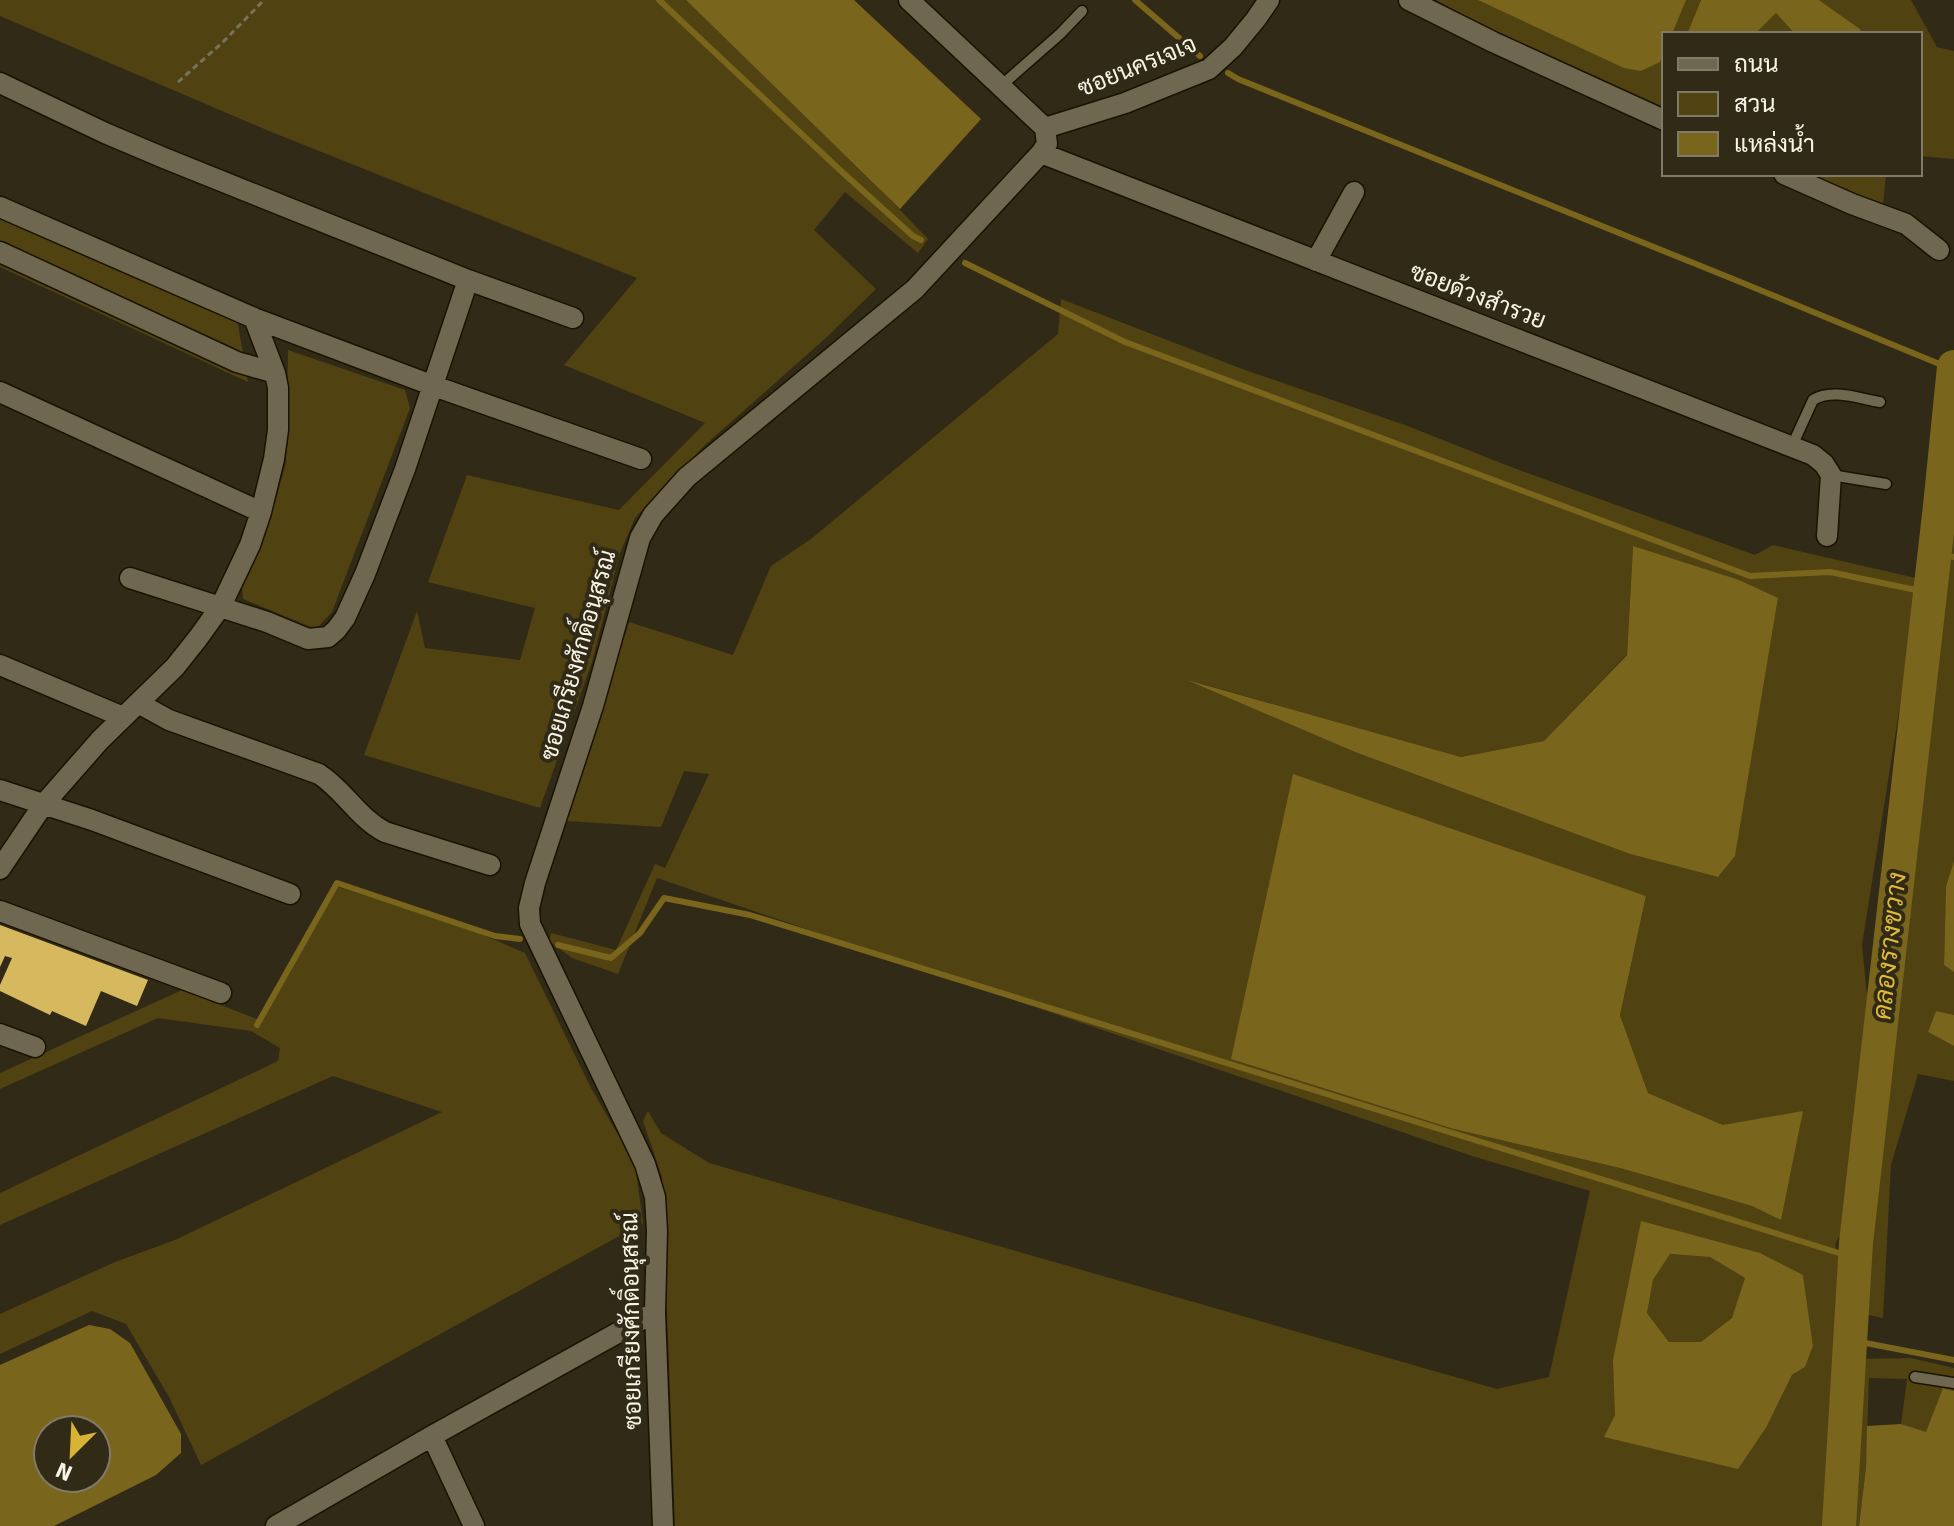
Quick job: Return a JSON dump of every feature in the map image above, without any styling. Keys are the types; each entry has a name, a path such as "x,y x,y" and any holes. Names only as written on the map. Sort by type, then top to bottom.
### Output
{"street":[{"path":"909,0 1045,128 1047,144 1041,153"},
{"name":"ซอยนครเจเจ","path":"1045,128 1125,103 1209,69 1233,47 1269,0"},
{"path":"1409,0 1662,119"},
{"path":"0,83 105,133 468,280 573,318"},
{"name":"ซอยด้วงสำรวย","path":"1041,153 1792,446 1813,455 1831,475"},
{"name":"ซอยเกรียงศักดิ์อนุสรณ์","path":"663,1526 655,1312 655,1197 645,1164 530,924 529,908 535,883 593,706 640,538 653,515 687,477 915,289 1041,153"},
{"path":"1789,176 1906,224 1939,250"},
{"path":"1316,261 1354,192"},
{"path":"0,207 254,318 641,459"},
{"path":"0,252 237,362 275,373"},
{"path":"130,578 221,606 308,639 328,637 336,630 345,618 365,574 434,386 468,280"},
{"path":"0,869 43,805 130,710 175,667 221,606 250,545 274,459 278,430 275,373 254,318"},
{"path":"0,392 261,512"},
{"path":"1827,536 1831,475"},
{"path":"0,665 130,710 169,720 319,774 333,783 361,817 385,832 490,865"},
{"path":"0,790 92,820 290,894"},
{"path":"0,911 221,993"},
{"path":"0,1034 35,1047"},
{"path":"276,1526 655,1312"},
{"path":"432,1436 474,1526"}],"lane":[{"path":"1002,85 1082,11"},
{"path":"1792,446 1813,400 1820,395 1834,394 1880,402"},
{"path":"1831,475 1886,484"},
{"path":"1915,1377 1954,1383"}],"path":[{"path":"178,82 264,0"}],"green space":[{"path":"0,0 686,0 928,239 918,253 845,192 814,230 876,289 705,445 635,518 620,553 592,662 540,808 364,755 417,611 425,648 520,660 535,608 428,582 467,475 619,510 705,423 564,365 637,278 269,131 0,16"},
{"path":"1436,0 1701,0 1688,32 1662,32 1662,113 1465,22 1456,11"},
{"path":"1819,0 1911,0 1937,47 1954,51 1954,159 1922,156 1922,32 1861,32"},
{"path":"1776,13 1793,32 1757,32"},
{"path":"1804,176 1886,176 1883,206"},
{"path":"0,213 237,319 248,382 0,267"},
{"path":"1061,299 1245,370 1405,425 1511,467 1755,555 1773,545 1920,579 1862,945 1867,995 1875,1007 1848,1222 1835,1244 1846,1283 1840,1322 1824,1526 675,1526 662,1177 643,1121 648,1111 661,1133 709,1163 1497,1389 1549,1377 1590,1191 1472,1156 657,878 618,974 572,958 549,941 551,933 616,950 655,864 665,868 709,774 684,771 661,827 567,821 629,622 733,655 771,566 811,539 1058,334","holes":["1633,546 1778,598 1735,855 1718,877 1630,854 1355,752 1195,682 1461,757 1544,741 1627,654","1525,855 1646,896 1620,1015 1648,1093 1723,1125 1781,1219 1752,1206 1620,1168 1454,1129","1641,1222 1803,1275 1813,1346 1805,1367 1792,1375 1767,1426 1605,1437 1615,1415"]},
{"path":"288,350 405,390 410,408 332,612 316,629 243,599 242,587 270,519 286,463"},
{"path":"1950,512 1954,514 1954,861 1946,886 1944,964 1954,972 1954,1015 1936,1011 1928,1032 1954,1046 1954,1081 1918,1074 1891,1165 1883,1318 1865,1314 1870,1209 1893,1067"},
{"path":"338,887 474,931 525,953 591,1088 635,1164 643,1223 201,1465 169,1397 126,1324 92,1311 0,1354 0,1314 115,1262 175,1240 442,1112 333,1076 0,1225 0,1193 278,1061 280,1048 251,1031 158,1018 0,1089 0,1073 182,990 262,1021"},
{"path":"1670,1254 1710,1257 1745,1278 1733,1318 1701,1343 1669,1342 1647,1313 1653,1280"},
{"path":"1911,1358 1954,1368 1954,1391 1943,1389 1926,1433 1901,1424 1907,1379 1869,1378 1866,1467 1859,1526 1846,1526 1853,1371 1858,1359"}],"water":[{"path":"686,0 854,0 981,119 900,209"},
{"path":"1478,0 1686,0 1673,32 1662,32 1660,62 1641,71 1624,68"},
{"path":"1701,0 1819,0 1861,32 1793,32 1776,13 1757,32 1688,32"},
{"path":"1633,546 1739,580 1778,598 1735,856 1718,877 1630,854 1355,752 1187,680 1461,757 1544,741 1627,655"},
{"path":"1293,774 1646,896 1620,1015 1648,1093 1723,1125 1803,1111 1781,1220 1752,1206 1620,1168 1454,1129 1231,1059"},
{"path":"1954,861 1954,972 1944,965 1946,886"},
{"path":"1936,1011 1954,1015 1954,1046 1928,1032"},
{"path":"1641,1221 1760,1253 1803,1275 1813,1346 1805,1367 1792,1375 1767,1426 1738,1469 1604,1437 1615,1415 1613,1360","holes":["1670,1254 1710,1257 1745,1278 1732,1318 1701,1342 1669,1342 1647,1313 1653,1280"]},
{"path":"89,1325 110,1329 130,1343 181,1434 181,1453 156,1475 54,1526 0,1526 0,1365"},
{"path":"1943,1388 1954,1391 1954,1526 1859,1526 1867,1426 1901,1424 1926,1432"}],"building":[{"path":"0,925 148,980 137,1006 101,991 86,1026 52,1011 50,1015 0,991 12,958 5,956 0,967"}],"waterway":[{"path":"659,0 841,171 921,240"},
{"path":"1135,0 1200,56"},
{"path":"1228,73 1954,370"},
{"path":"965,263 1125,342 1750,576 1830,572 1930,593"},
{"name":"คลองรางขวาง","path":"1839,1526 1856,1243 1954,367"},
{"path":"1935,553 1954,557"},
{"path":"257,1025 337,883 495,936 520,939"},
{"path":"558,945 611,958 640,933 664,898 750,915 1855,1258"},
{"path":"1850,1340 1954,1360"}]}
